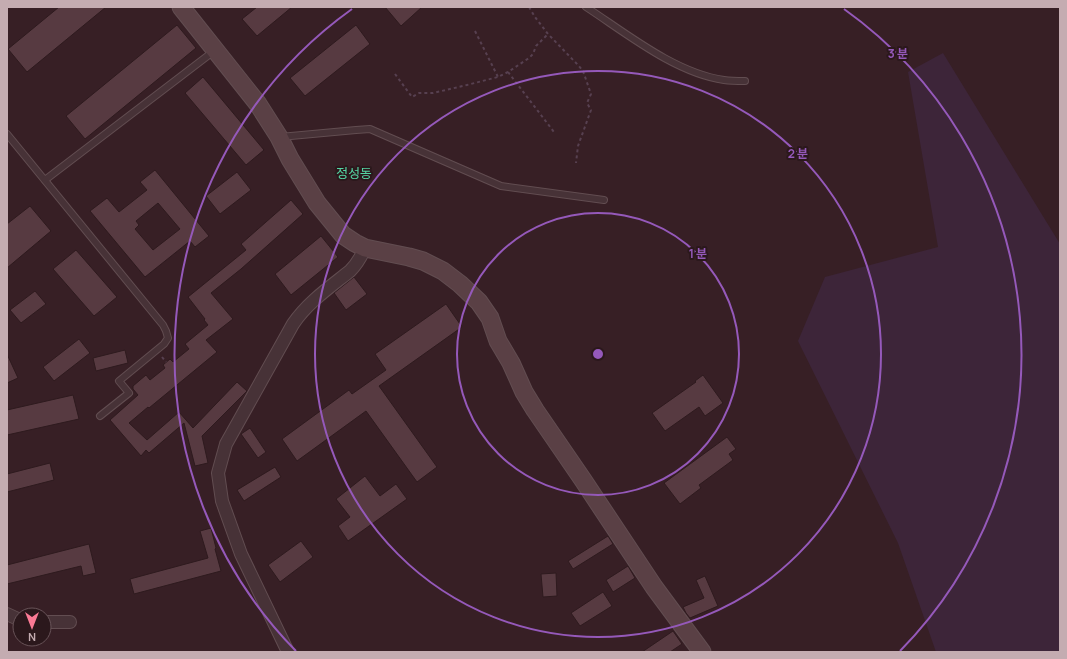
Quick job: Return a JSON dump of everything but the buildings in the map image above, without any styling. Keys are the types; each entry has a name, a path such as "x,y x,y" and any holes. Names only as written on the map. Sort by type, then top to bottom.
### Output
{"street":[{"path":"181,7 258,104 317,203 343,235 365,248 416,259 433,266 443,271 460,284 479,302 490,318 498,341 535,410 654,587 702,652"},
{"path":"288,652 241,554 222,501 218,473 226,444 298,316 312,301 356,266 365,248"},
{"path":"52,622 70,622"}],"lane":[{"path":"586,7 652,50 679,65 724,80 745,81"},
{"path":"45,180 215,50"},
{"path":"279,137 370,129 501,186 604,200"},
{"path":"7,134 164,325 166,331 168,338 164,344 119,380 129,393 100,416"}],"path":[{"path":"529,7 548,34 583,71 592,94 587,103 592,110 578,146 576,163"},
{"path":"475,31 498,76"},
{"path":"395,74 412,97 419,93 433,93 508,72 529,58 533,54 536,46 548,34"},
{"path":"508,72 554,132"}],"shaded area":[{"path":"943,53 1060,244 1060,652 936,652 898,543 798,341 825,277 938,247 908,72"}],"district":[{"name":"정성동","path":"354,173"}]}
